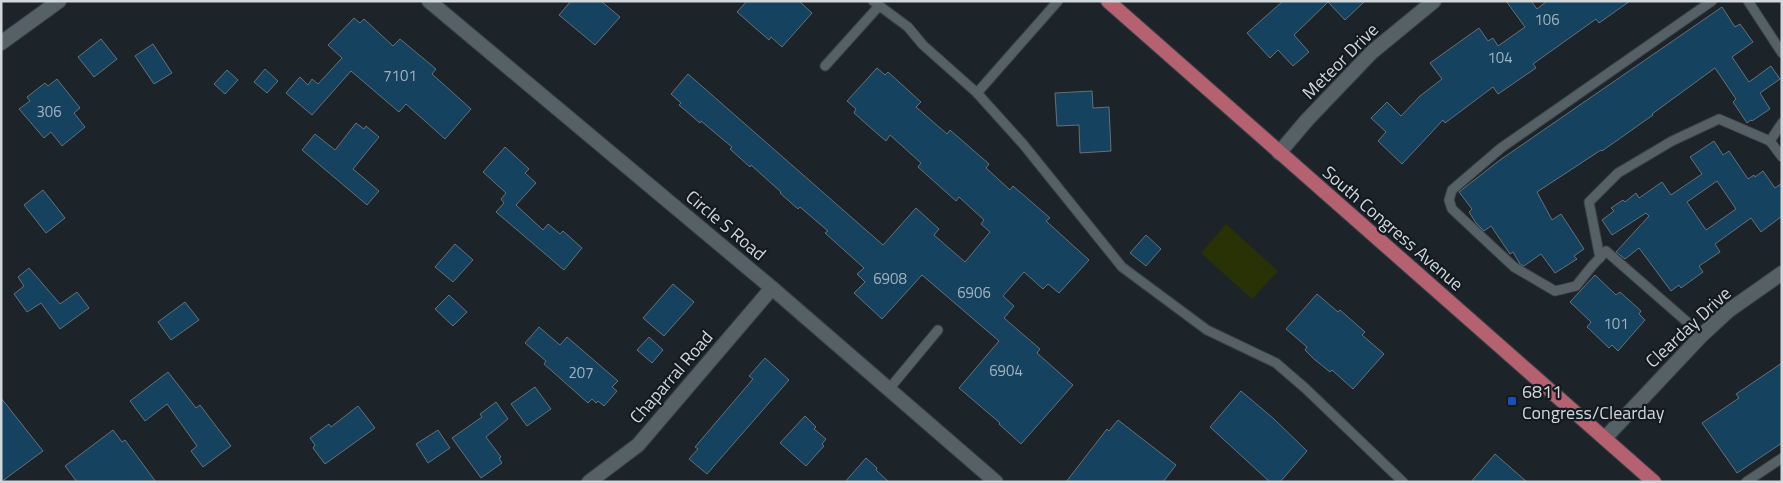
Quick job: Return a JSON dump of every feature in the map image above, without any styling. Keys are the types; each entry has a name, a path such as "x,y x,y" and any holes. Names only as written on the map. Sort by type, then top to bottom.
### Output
{"main road":[{"name":"South Congress Avenue","path":"1108,1 1654,482"}],"street":[{"path":"1,43 59,1"},
{"name":"Circle S Road","path":"428,1 772,288 996,482"},
{"name":"Meteor Drive","path":"1279,153 1372,52 1434,1"},
{"name":"Clearday Drive","path":"1605,438 1702,335 1728,311 1782,273"},
{"name":"Chaparral Road","path":"589,482 638,445 772,288"}],"lane":[{"path":"976,93 1058,1"},
{"path":"1702,335 1606,251 1576,286 1555,291 1514,267 1452,209 1449,200 1452,190 1501,148 1712,1"},
{"path":"1748,1 1782,53"},
{"path":"825,66 876,4 908,27 923,45 976,93 1023,144 1122,267 1206,330 1276,363 1403,482"},
{"path":"1600,258 1589,202 1618,173 1672,141 1719,119 1770,141 1782,157"},
{"path":"1770,141 1782,123"},
{"path":"889,389 938,330"},
{"path":"1746,482 1782,458"}],"green space":[{"path":"1226,224 1278,271 1252,299 1201,253"}],"building":[{"path":"571,1 601,1 620,17 595,45 559,15"},
{"path":"747,1 799,1 812,13 782,47 771,37 769,40 737,12"},
{"path":"1283,1 1365,1 1345,20 1328,2 1294,35 1309,52 1293,66 1278,50 1270,58 1247,33"},
{"path":"1506,1 1531,1 1537,9 1547,1 1630,1 1599,23 1596,19 1533,64 1536,68 1498,94 1493,87 1445,123 1443,120 1402,164 1378,141 1386,132 1371,118 1387,102 1401,116 1420,96 1442,79 1430,63 1479,28 1488,41 1493,38 1498,46 1525,27"},
{"path":"1722,7 1735,27 1740,24 1753,42 1732,57 1749,82 1771,66 1780,79 1760,93 1770,109 1747,123 1733,102 1736,99 1715,68 1602,151 1537,192 1552,220 1561,214 1584,249 1574,256 1577,259 1555,273 1541,254 1524,266 1520,264 1513,252 1510,254 1491,226 1484,231 1476,223 1469,212 1472,209 1459,192 1500,160"},
{"path":"354,18 360,23 364,19 393,46 400,39 436,69 432,74 471,109 445,139 406,104 399,112 351,71 312,115 286,93 300,77 308,85 312,79 318,84 342,58 328,45"},
{"path":"101,39 117,59 94,77 78,57"},
{"path":"153,44 172,73 154,84 135,56"},
{"path":"877,68 885,75 888,72 921,102 916,107 947,134 950,130 989,164 986,168 1010,190 1013,186 1050,218 1046,221 1089,260 1059,293 1048,284 1043,289 1024,272 1003,296 1014,306 1004,318 1040,349 1037,353 1073,385 1021,444 1000,423 959,388 999,341 922,275 882,319 854,293 865,282 857,274 864,268 825,233 828,231 800,207 798,209 751,165 750,167 730,149 732,147 679,105 681,103 671,94 688,74 883,245 916,208 939,229 934,235 965,262 990,232 981,224 984,220 959,197 956,201 918,167 921,163 890,135 886,141 872,129 854,113 856,109 847,101"},
{"path":"265,69 278,81 267,93 254,82"},
{"path":"227,70 238,80 225,94 214,84"},
{"path":"57,79 80,108 74,113 85,127 62,146 51,132 44,138 19,109 30,101 27,97 45,83 48,86"},
{"path":"1092,91 1093,108 1109,107 1111,151 1080,153 1079,125 1057,126 1055,93"},
{"path":"356,123 364,129 366,126 379,137 353,169 379,191 367,205 302,150 315,134 335,150"},
{"path":"1714,141 1723,155 1729,151 1748,179 1754,175 1755,177 1763,171 1775,188 1782,183 1782,216 1761,232 1751,218 1715,244 1720,252 1699,266 1703,272 1681,288 1679,285 1671,291 1639,248 1625,259 1616,252 1649,216 1646,213 1612,235 1602,220 1614,211 1611,208 1623,200 1625,202 1636,193 1639,198 1662,182 1671,195 1702,174 1690,157","holes":["1717,181 1736,209 1706,230 1687,202"]},
{"path":"505,147 529,169 525,173 536,183 516,205 543,230 548,224 560,234 563,231 582,248 564,270 496,212 504,203 501,199 506,193 483,172"},
{"path":"43,190 65,218 46,233 24,205"},
{"path":"1146,235 1161,249 1146,266 1130,253"},
{"path":"455,244 473,260 453,282 435,267"},
{"path":"29,268 60,304 77,292 89,308 60,329 41,303 27,312 14,294 24,286 18,277"},
{"path":"1595,275 1616,295 1620,292 1641,311 1639,314 1645,320 1618,351 1612,345 1609,348 1587,327 1591,322 1570,302"},
{"path":"673,284 694,302 664,336 643,318"},
{"path":"1317,294 1338,312 1340,310 1365,332 1362,335 1384,354 1353,389 1332,370 1330,372 1314,359 1305,350 1307,347 1286,329"},
{"path":"449,295 467,312 453,326 435,309"},
{"path":"185,302 199,320 171,340 158,322"},
{"path":"539,327 560,345 567,337 618,381 612,387 617,391 604,406 592,399 588,403 544,364 546,361 525,343"},
{"path":"649,337 663,350 652,363 637,350"},
{"path":"765,358 789,380 707,474 689,459 698,449 695,447 753,379 749,376"},
{"path":"1782,363 1782,443 1737,473 1702,423 1739,398 1736,394"},
{"path":"168,372 196,408 200,405 231,446 203,467 191,451 197,446 167,404 145,421 130,401"},
{"path":"535,387 551,409 527,426 511,404"},
{"path":"1241,391 1307,451 1280,482 1270,482 1210,427"},
{"path":"1,398 43,451 1,482"},
{"path":"496,402 508,419 486,437 501,457 499,458 502,463 481,478 452,438 482,417 480,414"},
{"path":"358,406 375,428 325,464 313,448 315,445 310,438 329,424 331,427"},
{"path":"805,416 816,427 814,429 826,439 822,444 824,446 806,466 780,443"},
{"path":"1118,420 1176,465 1163,482 1066,482 1107,429 1109,431"},
{"path":"113,430 122,442 125,440 156,482 77,482 65,466"},
{"path":"438,430 450,448 428,463 416,444"},
{"path":"1495,454 1527,482 1471,482"},
{"path":"866,458 877,468 876,470 889,482 845,482"}],"place":[{"name":"6811 Congress/Clearday","path":"1512,401"}]}
